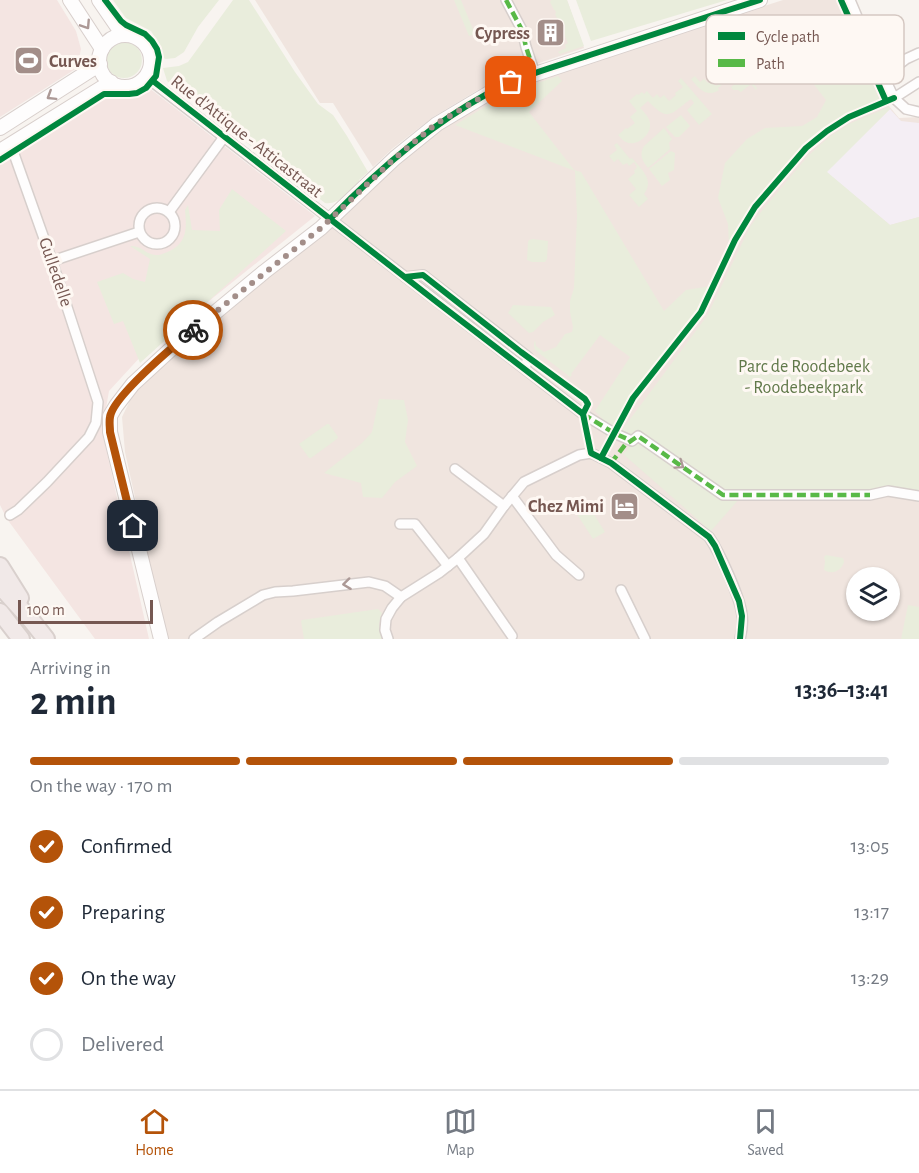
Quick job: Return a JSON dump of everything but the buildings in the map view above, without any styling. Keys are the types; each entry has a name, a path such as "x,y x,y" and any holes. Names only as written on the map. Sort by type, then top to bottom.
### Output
{"highway":[{"path":"0,566 31,620"},
{"path":"0,586 46,639"},
{"path":"0,612 21,639"}],"street":[{"path":"70,0 102,49"},
{"path":"99,0 123,35"},
{"path":"506,0 522,30 525,47 535,74"},
{"path":"714,15 760,0"},
{"path":"850,0 857,15"},
{"path":"161,639 111,438 110,416 133,384 264,272 321,228 395,158 436,124 511,82 706,18"},
{"path":"123,35 139,39 149,51 151,63 146,77 132,86 121,86 111,82 104,75 100,64 102,49 111,39 123,35"},
{"path":"904,61 919,53"},
{"path":"0,128 100,64"},
{"name":"Rue d'Attique - Atticastraat","path":"146,77 583,414 632,441 638,436 723,495 870,495 888,491 919,496"},
{"path":"0,151 111,82"},
{"path":"894,98 919,82"},
{"path":"888,84 894,98 906,110 919,112"},
{"path":"169,212 224,137"},
{"name":"Gulledelle","path":"10,515 47,482 89,437 96,423 98,402 14,154 13,143"},
{"path":"159,207 169,212 174,219 175,228 172,236 160,244 150,243 139,232 139,221 147,209 159,207"},
{"path":"52,261 139,232"},
{"path":"388,639 385,630 386,619 401,597 448,566 484,534 524,482 579,455 591,453 611,463 709,537 739,601 742,616 740,639"},
{"path":"455,469 504,506"},
{"path":"512,496 556,555 579,575"},
{"path":"400,524 415,524 448,566"},
{"path":"458,558 512,636"},
{"path":"194,639 263,595 275,591 369,582 385,586 401,597"},
{"path":"621,590 645,639"}],"shaded area":[{"path":"0,0 57,0 76,31 81,49 77,68 0,117"},
{"path":"255,0 567,0 584,48 530,66 478,90 433,117 373,167 333,103 320,103"},
{"path":"783,0 841,0 848,15 736,15"},
{"path":"706,25 706,84 879,84 889,106 899,118 919,117 919,639 166,639 125,452 122,417 137,386 330,226 398,163 456,119 504,90"},
{"path":"149,88 315,216 143,354 109,391 102,431 149,639 95,639 7,519 0,505 0,163 105,94 134,95"},
{"path":"890,109 901,121 919,123 919,217 890,225 826,172"}],"green space":[{"path":"113,0 219,0 198,27 184,52 175,58 166,59 163,58 160,45 151,31 126,18"},
{"path":"233,0 249,0 318,104 333,115 368,172 340,200 325,203 167,81 163,68 188,62"},
{"path":"454,0 461,0 475,34 469,36"},
{"path":"551,0 567,0 584,46 560,54 558,52 566,48 565,45 568,43"},
{"path":"576,0 727,0 591,41"},
{"path":"124,42 137,47 142,60 137,73 124,78 111,73 106,60 111,47"},
{"path":"558,76 562,81 529,112 574,170 581,172 664,311 686,290 711,286 697,314 630,398 613,430 595,411 630,357 600,335 570,377 535,350 535,340 536,346 544,352 556,347 565,334 572,332 570,301 574,288 577,216 575,171 455,125 506,94"},
{"path":"695,76 700,82 704,79 706,84 716,86 723,84 718,88 719,90 707,93 691,79"},
{"path":"681,78 712,114 699,125 687,110 694,103 691,99 670,114 661,112 648,101 640,108 650,122 648,133 634,143 626,142 618,135 635,123 630,117 637,111 629,101 637,94 642,92 644,94 647,91 653,98 657,94 660,98 664,95 669,101 683,87 678,81"},
{"path":"735,84 751,84 741,92 731,87"},
{"path":"813,84 872,84 880,101 842,118 803,144 751,204 729,245 728,224 718,198 725,163 747,139 765,128 802,126 817,117 826,100"},
{"name":"Parc de Roodebeek - Roodebeekpark","path":"889,107 890,109 827,172 890,225 919,217 919,491 725,492 638,435 631,438 619,434 707,316 750,227 761,212 808,156 829,137 851,123"},
{"path":"681,115 690,126 679,137 675,137 666,127"},
{"path":"664,128 672,139 669,143 670,149 648,168 642,157 642,149"},
{"path":"617,143 646,175 648,184 644,194 648,199 639,207 629,195 636,189 628,179 635,173 637,167 634,162 629,166 627,163 623,165 618,159 614,162 609,156 617,150 614,145"},
{"path":"671,151 675,153 674,170 668,173 670,180 662,186 649,169"},
{"path":"232,189 286,231 140,363 123,321 114,324 97,282 123,273 145,282 150,259 130,246 155,255 178,246 184,236 185,210 188,205 192,230 220,231 219,210"},
{"path":"533,239 548,241 545,262 527,260 528,242"},
{"path":"513,305 551,307 555,315 529,333 508,313"},
{"path":"379,399 404,400 408,420 405,442 417,466 395,482 382,498 363,497 361,483 324,473 362,443 372,432"},
{"path":"327,424 338,437 337,439 309,458 299,444"},
{"path":"637,439 725,499 740,498 711,531 623,454"},
{"path":"585,500 605,532 593,539 573,508"},
{"path":"826,555 843,558 841,568 833,572 824,570"},
{"path":"908,605 919,607 919,639 901,639"},
{"path":"378,609 382,613 379,624 382,639 304,639 302,620"}],"marked path":[{"path":"506,0 522,30 535,74"},
{"path":"583,414 632,441"},
{"path":"611,463 625,445 638,436 723,495 870,495"}],"cycle path":[{"path":"0,160 104,94 137,93 146,88 156,76 159,57 152,41 145,34 121,21 105,0"},
{"path":"714,15 760,0"},
{"path":"841,0 848,15"},
{"path":"330,219 404,150 444,120 499,88 537,72 706,17"},
{"path":"153,81 583,414"},
{"path":"878,84 886,101"},
{"path":"601,458 633,398 701,312 735,240 755,207 806,148 827,131 849,117 894,98"},
{"path":"405,277 423,275 585,399 588,404 583,414"},
{"path":"583,414 591,453 611,463 709,537 739,601 742,616 740,639"}],"way so far":[{"path":"193,330 321,228 354,195 436,124 511,82"}],"place":[{"name":"Cypress","path":"551,33"},
{"name":"Curves","path":"28,61"},
{"name":"Chez Mimi","path":"625,506"}],"route":[{"path":"133,526 110,432 110,416 133,384 193,330"}]}
